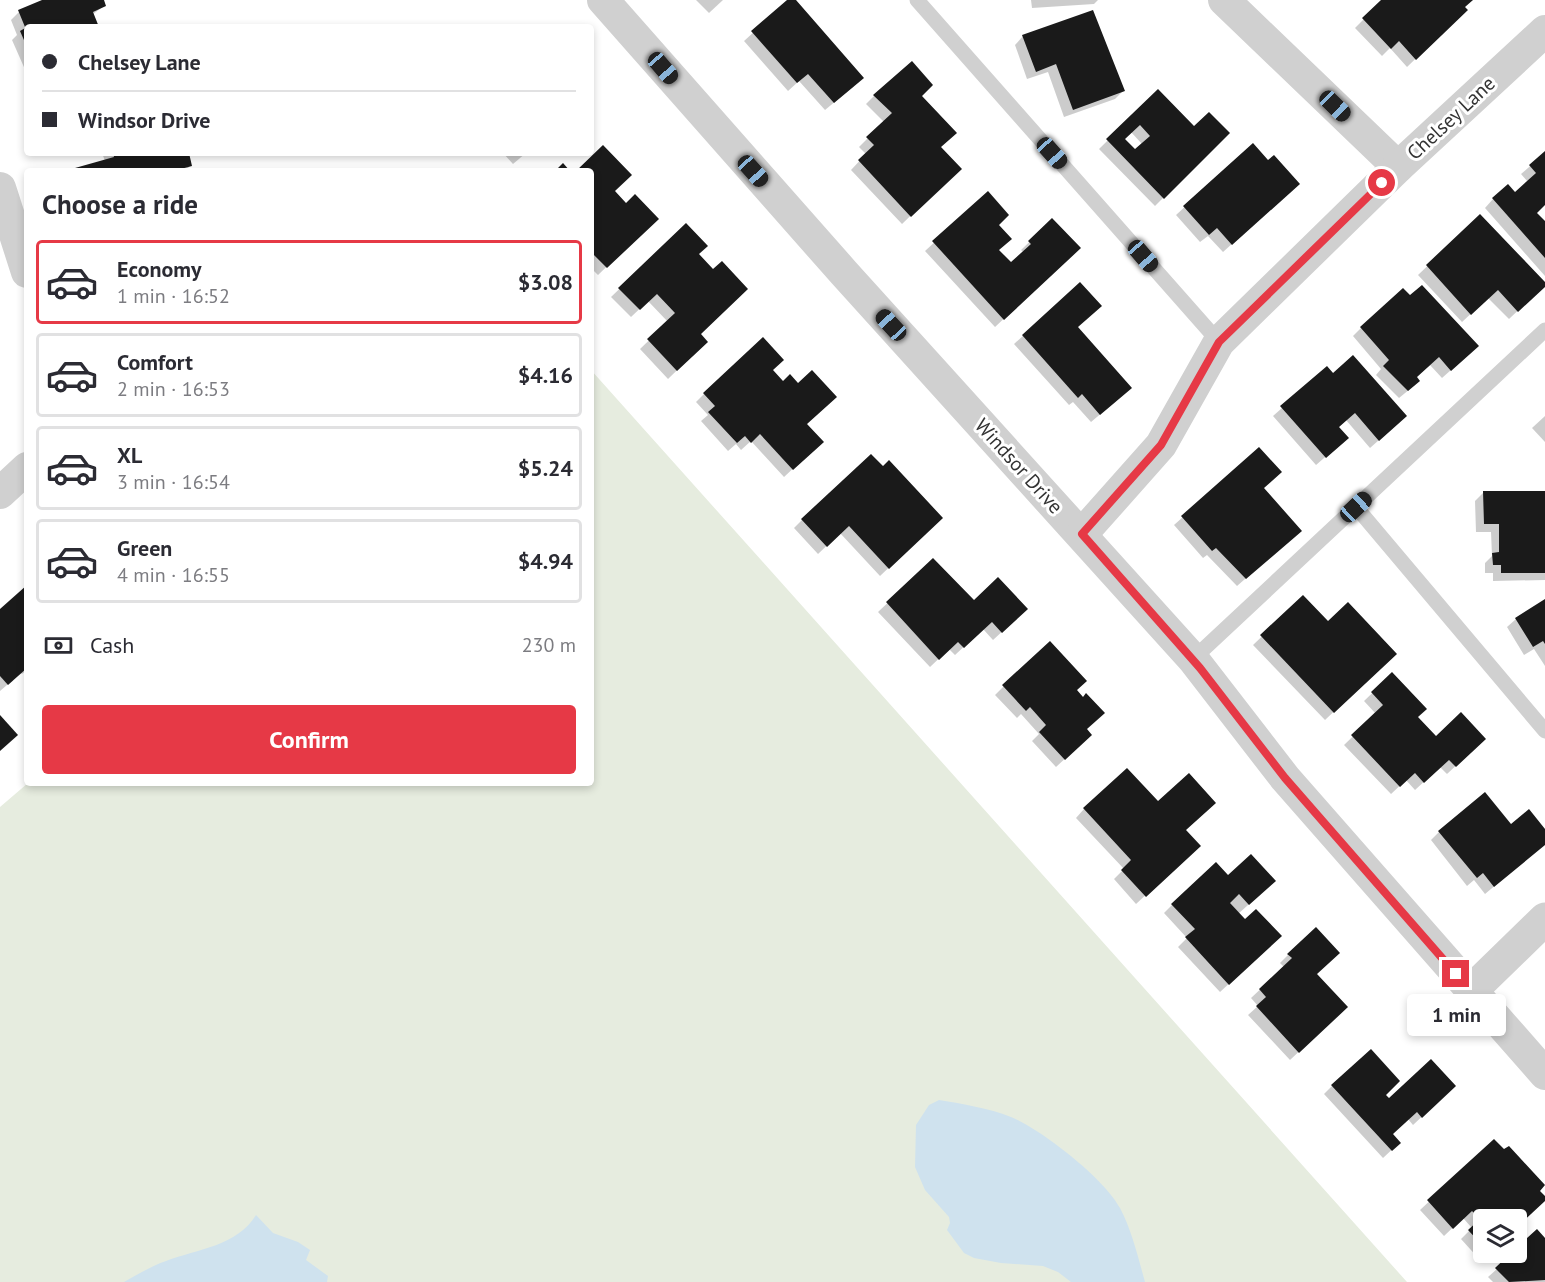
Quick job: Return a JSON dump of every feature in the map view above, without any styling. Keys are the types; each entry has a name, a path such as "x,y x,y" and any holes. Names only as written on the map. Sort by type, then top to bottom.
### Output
{"street":[{"name":"Windsor Drive","path":"603,0 844,273 1193,659 1285,778 1545,1074"},
{"path":"1224,0 1398,167"},
{"name":"Chelsey Lane","path":"1082,534 1161,445 1219,342 1398,167 1545,31"},
{"path":"0,188 24,263"},
{"path":"0,493 24,471"},
{"path":"1472,991 1545,920"}],"lane":[{"path":"917,0 1219,342"},
{"path":"1193,659 1545,330"},
{"path":"1356,507 1545,731"}],"shaded area":[{"path":"594,373 1407,1282 0,1282 0,807 24,786 594,786"}],"water":[{"path":"939,1100 984,1109 1024,1123 1055,1143 1087,1170 1101,1183 1120,1208 1145,1282 1071,1282 1058,1272 1043,1266 1001,1263 974,1258 964,1253 947,1230 950,1223 949,1217 925,1190 915,1167 916,1125 929,1105"},
{"path":"256,1215 273,1233 298,1242 310,1250 306,1260 328,1276 327,1282 124,1282 160,1263 228,1240 238,1234"}],"building":[{"path":"42,0 104,0 106,6 93,12 98,24 24,25 18,10"},
{"path":"787,0 796,0 864,78 834,103 808,74 797,83 751,31"},
{"path":"1381,0 1473,0 1465,7 1468,10 1416,60 1399,41 1391,49 1362,18"},
{"path":"1093,10 1125,91 1073,110 1056,64 1036,72 1022,35"},
{"path":"24,29 24,40 20,31"},
{"path":"912,61 933,85 922,96 957,133 941,147 962,169 911,217 858,160 874,145 866,137 892,113 873,95"},
{"path":"1158,89 1194,126 1209,112 1230,133 1164,199 1106,139","holes":["1140,125 1150,136 1135,149 1125,139"]},
{"path":"1253,143 1268,160 1274,155 1300,184 1232,245 1217,228 1209,235 1183,206"},
{"path":"603,145 632,175 615,191 626,203 635,194 659,219 607,268 594,255 594,168 579,168"},
{"path":"1545,151 1545,205 1537,213 1545,221 1545,258 1492,198 1508,184 1515,192 1536,173 1529,165"},
{"path":"190,156 192,166 184,168 75,168 114,157"},
{"path":"563,163 567,168 558,168"},
{"path":"988,191 1009,215 999,225 1012,239 999,250 1011,262 1031,244 1028,241 1052,218 1081,248 1004,320 932,241"},
{"path":"1480,214 1545,282 1545,287 1518,312 1498,290 1471,315 1426,265"},
{"path":"686,223 708,246 699,254 713,269 722,261 748,289 701,334 708,342 677,371 647,339 675,313 657,294 640,310 618,288"},
{"path":"1080,282 1102,306 1078,327 1132,388 1100,415 1082,394 1078,398 1022,335"},
{"path":"1422,285 1479,346 1451,371 1439,357 1417,377 1420,381 1408,391 1383,366 1389,360 1360,327 1403,288 1410,295"},
{"path":"763,337 784,360 773,370 783,381 790,374 798,383 812,370 837,397 807,424 824,442 793,470 760,434 751,443 745,436 737,443 708,412 715,406 703,393"},
{"path":"1353,355 1407,416 1379,441 1355,413 1339,427 1349,438 1326,458 1280,406 1327,366 1333,373"},
{"path":"1259,447 1282,472 1264,488 1302,531 1246,579 1216,548 1212,551 1181,516"},
{"path":"871,454 883,466 889,460 943,518 889,569 849,526 827,547 801,519"},
{"path":"1483,491 1545,491 1545,573 1501,573 1501,565 1493,565 1492,553 1499,552 1499,524 1484,524"},
{"path":"933,558 974,600 998,577 1028,609 1002,633 992,622 964,648 958,642 939,660 886,602"},
{"path":"24,588 24,671 8,685 0,676 0,609"},
{"path":"1303,595 1328,621 1348,602 1397,654 1334,713 1260,635"},
{"path":"1545,599 1545,644 1543,641 1533,647 1515,618"},
{"path":"1050,641 1087,681 1077,690 1083,697 1086,693 1105,713 1087,729 1092,735 1065,760 1039,732 1046,725 1030,707 1026,711 1002,685"},
{"path":"1392,672 1427,709 1418,717 1436,736 1461,712 1486,739 1456,767 1449,760 1424,783 1415,773 1400,787 1351,735 1383,705 1371,692"},
{"path":"0,715 18,735 0,751"},
{"path":"1127,768 1158,801 1189,773 1216,803 1186,830 1201,846 1146,897 1121,870 1131,860 1083,808"},
{"path":"1485,792 1511,824 1529,809 1545,829 1545,845 1494,887 1483,873 1477,878 1438,831"},
{"path":"1251,854 1276,881 1249,905 1239,894 1230,903 1245,919 1256,909 1282,936 1229,985 1185,937 1195,929 1171,904 1216,862 1228,875"},
{"path":"1316,927 1340,953 1317,974 1348,1007 1299,1053 1256,1006 1266,997 1259,989 1292,958 1287,954"},
{"path":"1371,1049 1400,1081 1386,1095 1389,1098 1431,1059 1456,1086 1422,1118 1417,1112 1393,1134 1401,1143 1392,1151 1331,1085"},
{"path":"1494,1139 1504,1149 1509,1146 1545,1185 1540,1191 1545,1196 1545,1201 1527,1218 1527,1209 1473,1209 1473,1212 1453,1229 1427,1200"},
{"path":"1473,1225 1473,1235 1468,1230"},
{"path":"1537,1229 1545,1238 1545,1280 1509,1282 1495,1268 1500,1263 1527,1263 1527,1238"}],"route":[{"path":"1382,183 1219,342 1161,445 1082,534 1200,668 1285,778 1456,974"}]}
